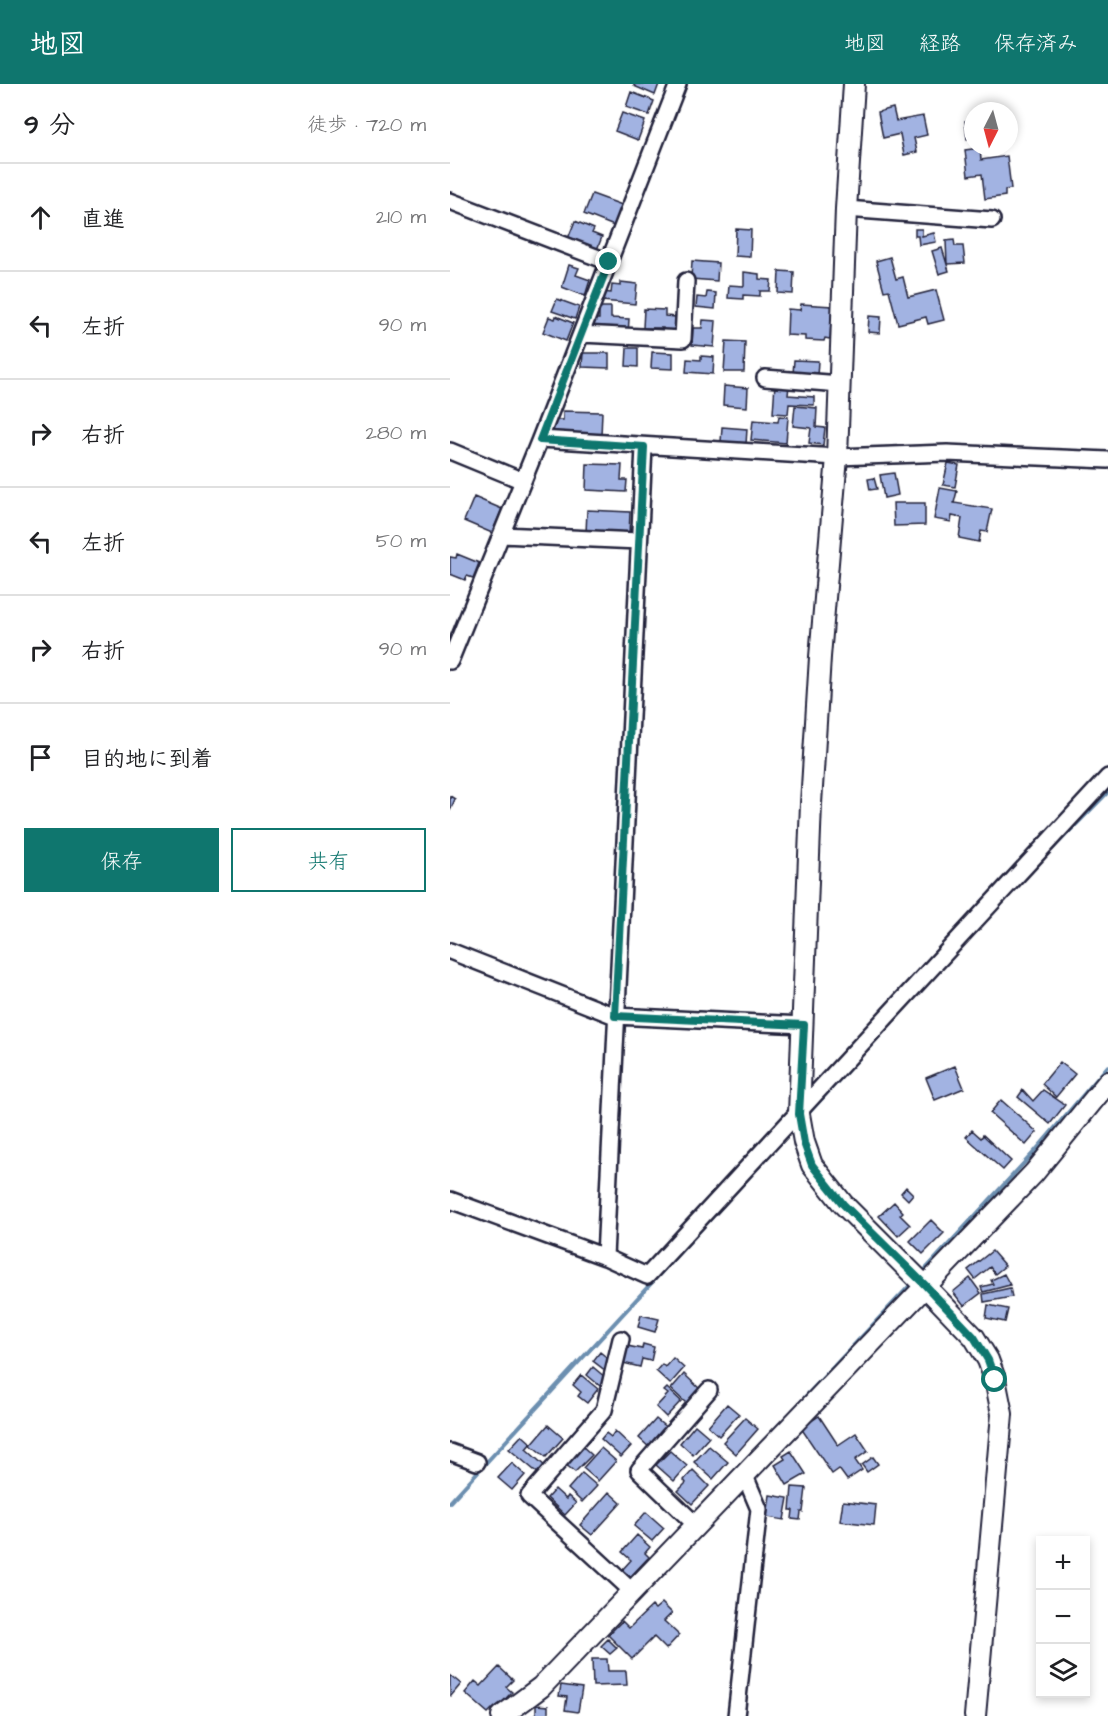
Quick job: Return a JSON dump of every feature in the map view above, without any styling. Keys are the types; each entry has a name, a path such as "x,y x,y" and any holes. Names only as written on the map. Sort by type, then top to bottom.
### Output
{"street":[{"path":"450,661 540,440 678,84"},
{"path":"854,84 846,209 837,457 820,657 811,804 799,1114 804,1143 812,1165 843,1204 974,1337 988,1360 995,1380 1002,1414 975,1716"},
{"path":"450,201 609,262"},
{"path":"846,209 992,220"},
{"path":"581,333 682,339 686,281"},
{"path":"765,378 840,384"},
{"path":"540,440 837,457 947,453 1108,460"},
{"path":"605,1257 644,447"},
{"path":"450,451 523,482"},
{"path":"501,535 639,541"},
{"path":"450,1200 605,1257 647,1276 1108,777"},
{"path":"450,951 615,1016 804,1025"},
{"path":"502,1716 542,1687 745,1476 1034,1173 1108,1082"},
{"path":"621,1339 604,1410 529,1496 633,1592"},
{"path":"697,1526 639,1470 709,1390"},
{"path":"450,1452 477,1462"},
{"path":"736,1716 759,1509 745,1476"}],"building":[{"path":"634,84 659,84 655,95"},
{"path":"631,92 654,101 649,115 626,107"},
{"path":"893,108 896,121 923,116 927,135 914,138 917,152 904,155 900,134 883,138 878,112"},
{"path":"622,113 645,121 638,140 615,131"},
{"path":"966,156 981,156 981,160 1007,156 1011,189 1005,190 1005,196 985,199 982,174 968,176"},
{"path":"592,194 622,205 614,226 584,214"},
{"path":"575,221 594,229 592,233 602,237 596,252 567,241"},
{"path":"736,229 751,230 750,257 735,256"},
{"path":"915,229 922,229 922,236 934,233 936,242 919,245"},
{"path":"954,240 955,246 963,246 965,263 947,264 946,241"},
{"path":"942,248 949,271 939,274 932,251"},
{"path":"890,257 896,279 903,277 908,297 936,290 944,320 928,324 926,317 898,324 889,290 884,291 876,261"},
{"path":"692,261 718,263 717,281 691,279"},
{"path":"569,265 579,268 576,275 590,280 585,296 562,287"},
{"path":"779,271 794,272 793,294 778,293"},
{"path":"744,272 759,274 759,279 771,280 770,291 760,291 760,296 743,295 743,299 728,298 729,285 744,286"},
{"path":"621,282 637,284 635,304 602,301 602,292 611,293 612,285 621,286"},
{"path":"707,292 716,293 715,309 696,307 697,297 706,298"},
{"path":"557,299 579,307 575,319 552,311"},
{"path":"801,304 832,306 830,339 805,340 805,336 787,335 788,309 800,310"},
{"path":"599,307 611,307 611,318 629,319 628,334 594,333 594,319 599,319"},
{"path":"644,309 665,310 665,316 676,317 676,334 663,333 663,328 643,328"},
{"path":"556,316 573,323 566,341 543,332 549,317 555,319"},
{"path":"869,316 881,317 880,333 868,332"},
{"path":"703,320 716,321 714,347 692,345 693,328 702,328"},
{"path":"726,341 745,342 744,372 724,372"},
{"path":"627,348 638,348 638,367 626,366"},
{"path":"652,352 673,353 673,369 651,368"},
{"path":"583,353 609,353 609,368 582,367"},
{"path":"701,356 714,357 713,374 686,372 687,359 701,360"},
{"path":"794,360 818,361 817,376 793,374"},
{"path":"775,384 789,385 788,395 814,397 814,405 789,404 788,414 773,413"},
{"path":"724,386 748,388 747,407 723,405"},
{"path":"795,406 817,408 816,427 825,428 823,445 809,443 811,428 793,426"},
{"path":"563,411 602,412 601,436 550,434 551,420 563,420"},
{"path":"779,416 788,417 786,443 751,440 753,420 778,422"},
{"path":"722,427 747,429 746,444 721,442"},
{"path":"948,463 959,465 955,487 943,485"},
{"path":"587,464 622,465 621,480 627,480 626,492 586,490"},
{"path":"894,473 898,495 884,498 880,475"},
{"path":"874,478 877,489 870,490 868,479"},
{"path":"940,488 957,491 954,503 992,509 987,532 981,531 979,542 959,538 962,518 952,516 951,522 934,519"},
{"path":"474,497 502,509 492,533 464,521"},
{"path":"893,503 925,503 925,525 894,526"},
{"path":"587,510 630,512 629,535 586,533"},
{"path":"457,554 479,563 473,578 467,576 465,580 450,574 450,557 456,558"},
{"path":"450,796 455,799 450,811"},
{"path":"1060,1062 1075,1074 1056,1097 1042,1084"},
{"path":"955,1066 964,1088 935,1100 926,1078"},
{"path":"1023,1090 1033,1101 1043,1090 1065,1105 1050,1124 1018,1097"},
{"path":"1001,1100 1037,1132 1026,1145 990,1113"},
{"path":"972,1130 981,1138 983,1135 1011,1161 1003,1170 966,1137"},
{"path":"906,1187 913,1194 908,1200 901,1193"},
{"path":"894,1202 903,1212 900,1215 910,1225 898,1236 879,1216"},
{"path":"931,1220 944,1233 923,1254 910,1241"},
{"path":"992,1251 1005,1266 995,1274 990,1267 975,1279 968,1270"},
{"path":"1004,1274 1010,1285 983,1292 981,1287 993,1284 991,1280"},
{"path":"970,1278 981,1293 964,1306 953,1292"},
{"path":"1010,1288 1012,1297 984,1302 983,1294"},
{"path":"988,1305 1008,1309 1005,1322 986,1318"},
{"path":"641,1315 659,1319 655,1332 638,1327"},
{"path":"643,1344 654,1347 651,1361 642,1359 640,1367 623,1363 627,1346 642,1349"},
{"path":"600,1352 610,1360 606,1371 593,1361"},
{"path":"673,1358 684,1368 670,1384 656,1371 662,1364 665,1367"},
{"path":"593,1367 606,1378 600,1386 587,1375"},
{"path":"684,1374 700,1389 687,1404 671,1389"},
{"path":"581,1375 598,1389 587,1403 578,1396 581,1392 573,1385"},
{"path":"667,1388 681,1401 666,1417 656,1407 668,1394 664,1391"},
{"path":"727,1404 739,1414 719,1436 708,1426"},
{"path":"819,1416 838,1445 856,1433 868,1451 855,1460 862,1470 847,1480 839,1469 832,1474 801,1428"},
{"path":"745,1418 758,1429 736,1454 723,1442"},
{"path":"656,1419 668,1429 650,1448 639,1438"},
{"path":"548,1425 563,1438 546,1457 531,1445"},
{"path":"695,1425 709,1437 693,1455 680,1443"},
{"path":"615,1431 631,1446 621,1457 601,1439 606,1433 611,1437"},
{"path":"522,1435 531,1443 526,1449 547,1468 540,1475 509,1449"},
{"path":"581,1445 592,1455 575,1472 565,1464"},
{"path":"709,1446 728,1462 713,1479 694,1462"},
{"path":"601,1448 616,1461 598,1481 583,1468"},
{"path":"670,1451 687,1466 674,1481 656,1465"},
{"path":"791,1451 806,1474 787,1485 775,1465 785,1459 783,1456"},
{"path":"873,1457 878,1464 867,1472 862,1465"},
{"path":"512,1463 525,1475 512,1490 498,1478"},
{"path":"693,1470 709,1486 692,1504 678,1491 686,1483 684,1480"},
{"path":"582,1473 597,1486 582,1502 568,1489"},
{"path":"792,1487 806,1488 800,1520 792,1519 793,1510 790,1510"},
{"path":"555,1489 566,1499 568,1496 576,1503 565,1515 547,1498"},
{"path":"609,1492 621,1503 592,1535 580,1525"},
{"path":"770,1495 788,1498 784,1520 767,1517"},
{"path":"843,1501 876,1505 874,1525 840,1521"},
{"path":"646,1512 664,1528 652,1541 634,1526"},
{"path":"637,1535 650,1547 645,1553 649,1557 630,1577 622,1570 631,1560 622,1552"},
{"path":"662,1603 672,1613 664,1621 679,1635 666,1649 654,1637 632,1659 608,1635 622,1621 629,1628 652,1606 655,1609"},
{"path":"608,1639 617,1648 610,1654 601,1646"},
{"path":"592,1659 607,1659 608,1671 626,1671 627,1685 593,1686"},
{"path":"499,1667 513,1680 506,1687 512,1692 494,1711 492,1709 488,1713 465,1693 475,1681 481,1686"},
{"path":"450,1675 461,1684 451,1696 450,1695"},
{"path":"561,1685 582,1688 578,1712 565,1710 567,1697 559,1696"},
{"path":"536,1705 548,1706 548,1716 536,1716"}],"waterway":[{"path":"1052,849 1108,792"},
{"path":"806,1116 912,1000"},
{"path":"922,1273 1036,1150 1108,1066"},
{"path":"450,1502 794,1128"},
{"path":"805,1397 913,1282"}],"route":[{"path":"609,262 540,440 644,447 615,1016 804,1025 799,1114 804,1143 812,1165 843,1204 974,1337 988,1360 995,1380"}]}
